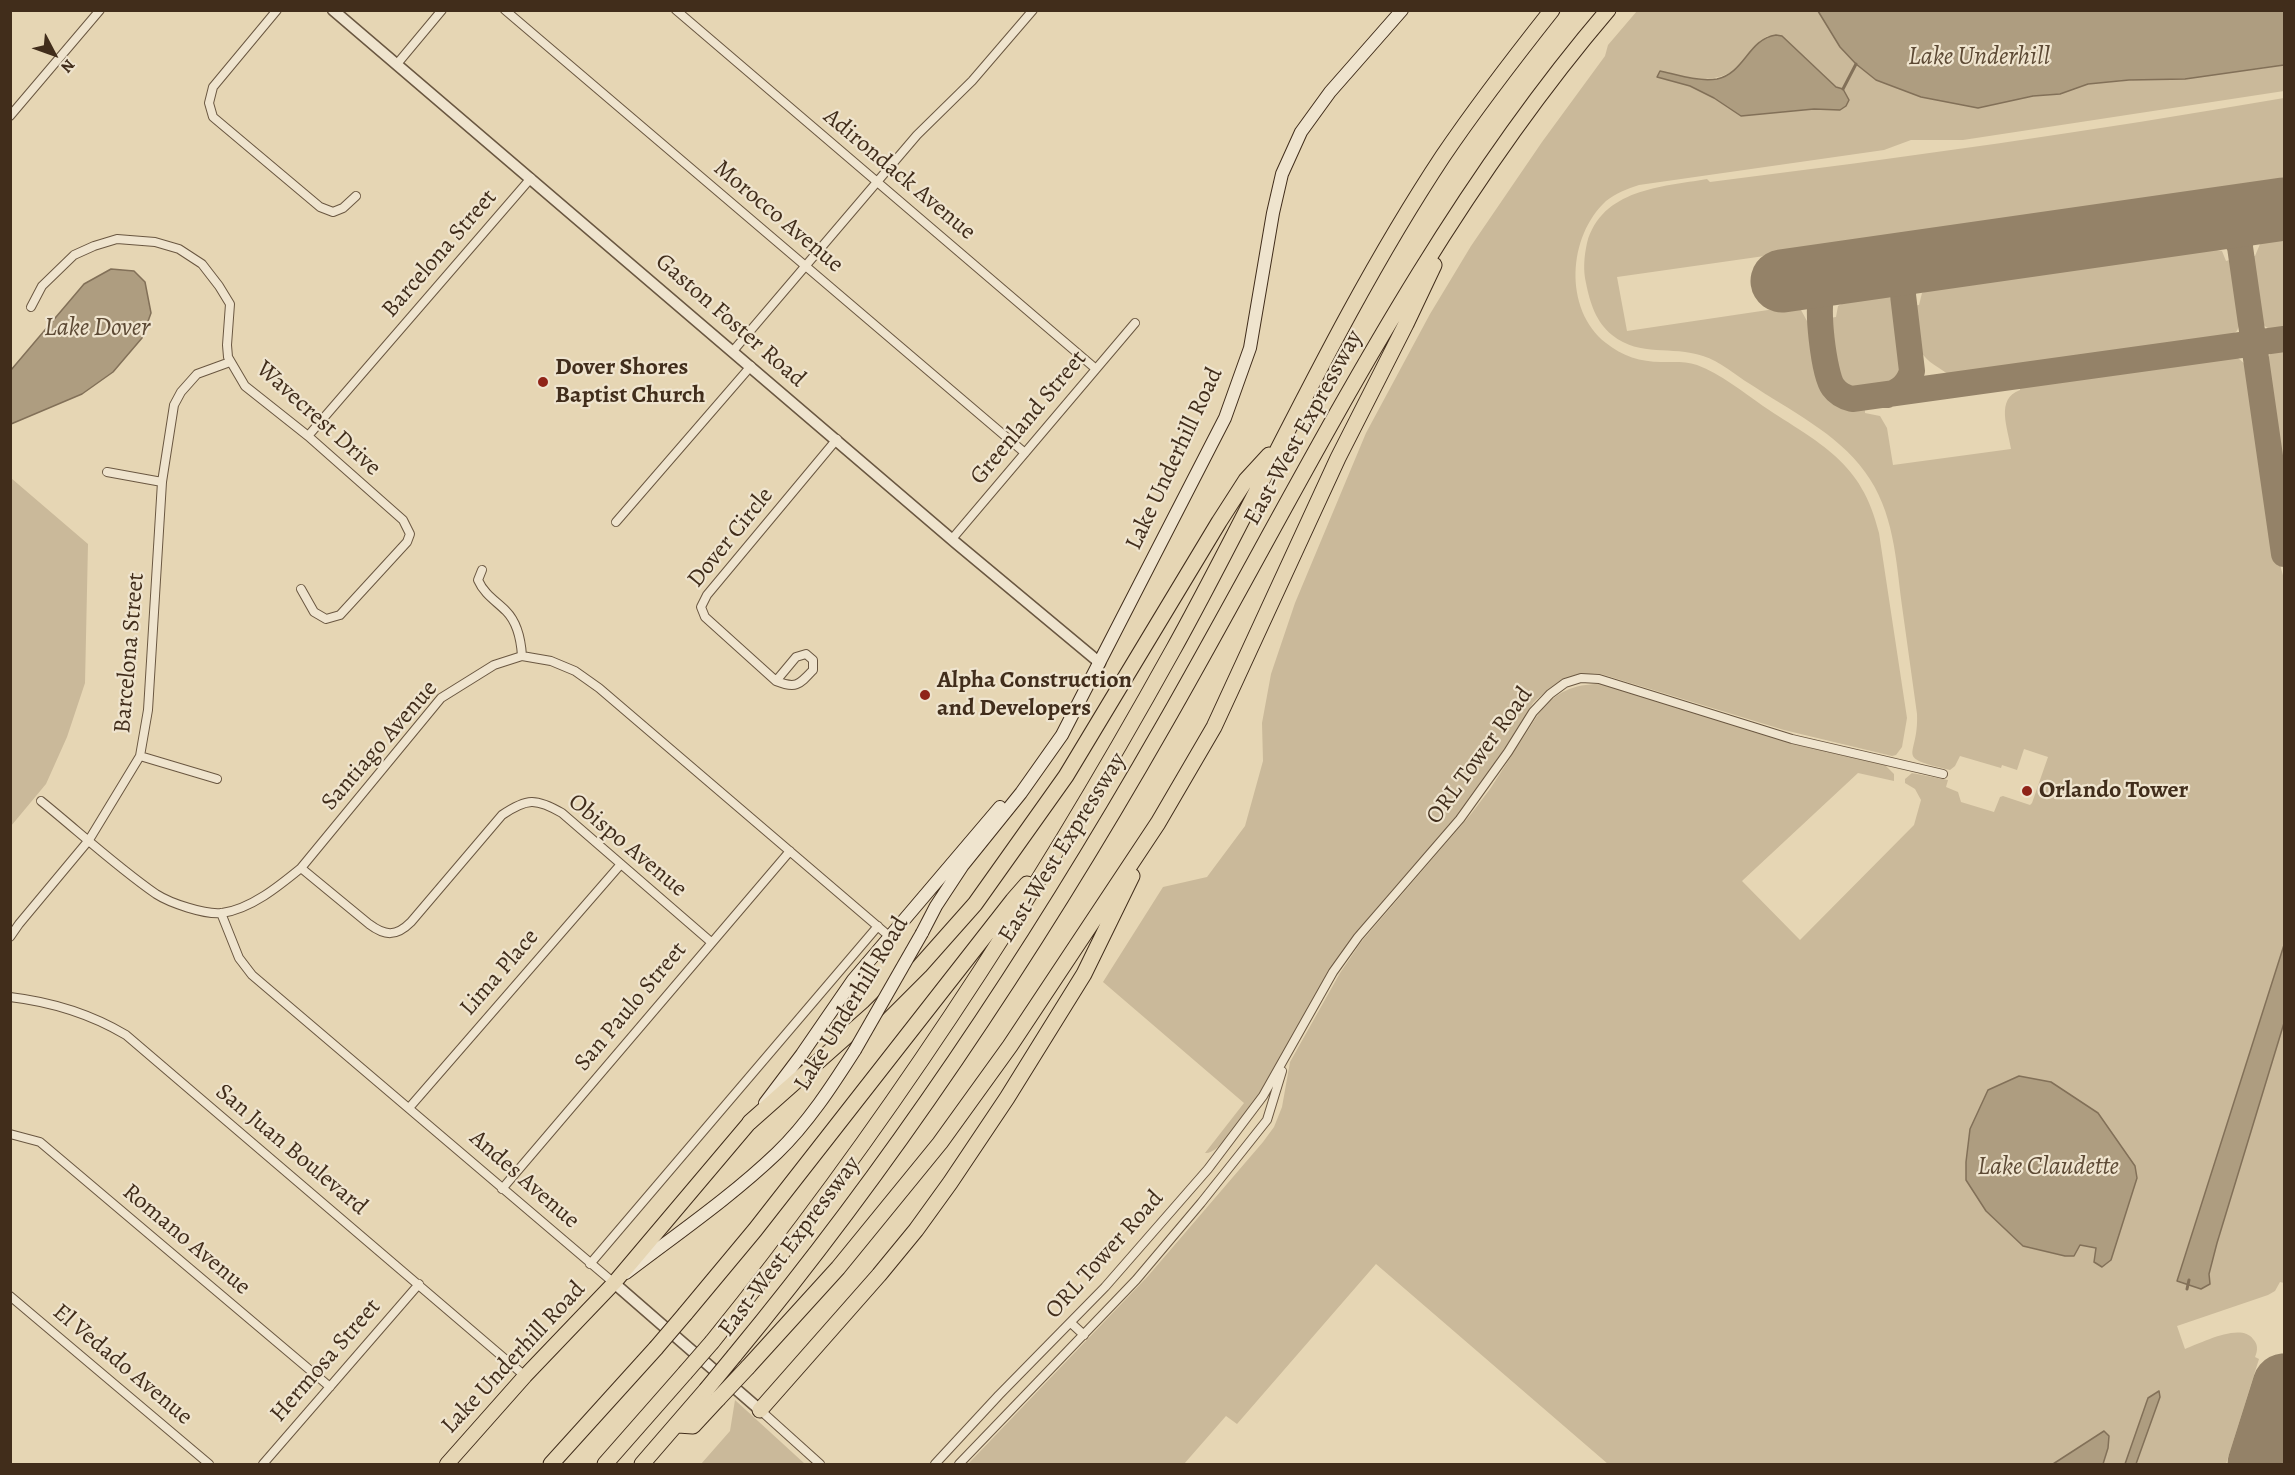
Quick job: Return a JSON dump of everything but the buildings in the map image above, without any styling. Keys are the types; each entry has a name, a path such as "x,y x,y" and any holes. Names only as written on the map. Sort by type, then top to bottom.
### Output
{"highway":[{"name":"East-West Expressway","path":"605,1464 712,1342 793,1240 989,959 1114,756 1213,576 1281,442 1360,295 1442,158 1514,57 1552,10"},
{"name":"East-West Expressway","path":"712,1395 734,1356 820,1249 870,1182 995,999 1053,909 1166,723 1340,408 1406,295 1459,211 1533,105 1608,10"},
{"path":"642,1464 678,1425 693,1426 712,1395 748,1367 838,1268 940,1143 1010,1046 1158,822 1214,727 1338,458 1406,324 1459,211"},
{"path":"750,1122 874,1012 920,966 975,904 1066,776 1246,480 1281,442"},
{"path":"760,1410 879,1275 950,1183 1007,1098 1084,974 1158,822"},
{"path":"551,1464 656,1348 755,1230 1012,900 1051,858"}],"main road":[{"name":"Lake Underhill Road","path":"614,1283 743,1183 778,1152 817,1107 855,1050 936,906 963,865 1021,793 1062,735 1221,424 1238,385 1250,348 1282,174 1301,132 1330,92 1402,10"},
{"name":"Lake Underhill Road","path":"447,1464 525,1376 614,1283 750,1122 802,1054 853,980 1062,735"}],"street":[{"path":"10,116 100,10"},
{"path":"277,10 213,87 209,103 213,117 320,207 333,212 343,208 356,196"},
{"name":"Gaston Foster Road","path":"333,10 1100,663"},
{"path":"397,64 442,10"},
{"name":"Morocco Avenue","path":"506,10 1024,453"},
{"name":"Adirondack Avenue","path":"676,10 1096,369"},
{"path":"734,351 917,135 972,81 1033,10"},
{"name":"Barcelona Street","path":"308,436 531,178"},
{"name":"Wavecrest Drive","path":"30,307 42,286 74,255 117,239 155,242 179,249 202,264 230,304 226,345 230,362 245,386 308,436 403,520 410,534 407,542 340,615 326,620 314,612 301,589"},
{"name":"Greenland Street","path":"952,539 1135,323"},
{"name":"Barcelona Street","path":"10,937 89,840 140,756 148,710 162,482 174,405 181,392 197,374 230,362"},
{"path":"616,522 751,366"},
{"name":"Dover Circle","path":"776,681 705,616 701,607 707,595 837,440"},
{"path":"107,471 162,482"},
{"path":"482,570 477,580 482,591 509,614 517,629 522,656"},
{"path":"806,654 813,660 813,670 799,685 788,686 776,681 796,657 806,654"},
{"name":"Santiago Avenue","path":"221,913 247,904 278,886 301,868 441,698 494,664 522,656 551,661 575,671 599,688 889,936"},
{"name":"ORL Tower Road","path":"935,1464 1137,1252 1208,1169 1255,1108 1333,972 1358,937 1461,819 1533,712 1550,694 1565,683 1581,678 1599,679 1792,739 1943,774"},
{"path":"140,756 217,778"},
{"path":"41,801 157,895 182,906 221,913"},
{"name":"Obispo Avenue","path":"301,868 369,924 379,931 390,934 403,930 502,815 518,804 529,801 546,804 562,813 711,942"},
{"name":"San Paulo Street","path":"502,1189 790,851"},
{"name":"Lima Place","path":"409,1108 621,864"},
{"name":"Andes Avenue","path":"221,913 239,958 252,975 614,1283 820,1464"},
{"name":"Lake Underhill Road","path":"590,1264 878,926"},
{"name":"San Juan Boulevard","path":"10,997 45,1001 84,1013 126,1035 525,1376"},
{"name":"ORL Tower Road","path":"959,1464 1136,1280 1220,1179 1267,1120 1286,1056"},
{"name":"Romano Avenue","path":"10,1134 40,1142 330,1387"},
{"path":"1208,1169 1220,1179"},
{"name":"Hermosa Street","path":"262,1464 419,1284"},
{"name":"El Vedado Avenue","path":"10,1296 209,1464"},
{"path":"1071,1323 1084,1335"}],"shaded area":[{"path":"1637,11 1818,11 1876,80 1921,97 1978,108 2033,96 2060,94 2088,84 2284,65 2284,91 1963,140 1911,140 1884,150 1639,185 1618,193 1606,201 1593,216 1578,252 1577,292 1592,329 1612,348 1632,357 1654,362 1693,364 1723,378 1820,444 1850,471 1862,488 1879,533 1907,718 1902,747 1896,755 1892,756 1784,730 1601,674 1581,675 1564,680 1533,703 1470,799 1348,944 1248,1111 1232,1133 1217,1148 1205,1153 1244,1103 1103,982 1163,887 1207,877 1245,826 1263,761 1262,723 1271,674 1295,603 1366,433 1430,314 1471,246 1542,142 1605,56 1608,45","holes":["1768,36 1782,36 1836,87 1840,110 1814,109 1763,114 1714,98 1690,86 1658,77 1661,72 1704,79 1725,75 1743,62 1763,39"]},
{"path":"2284,98 2284,182 1617,277 1627,331 1795,306 1801,310 1807,321 1812,320 1817,365 1827,391 1835,400 1848,406 1865,408 1865,413 1880,416 1887,428 1893,465 2011,449 2005,407 2012,394 2020,390 2020,385 2221,356 2237,357 2247,366 2274,543 2284,579 2284,945 2177,1280 2210,1284 2209,1274 2217,1243 2284,1023 2284,1283 2280,1282 2275,1291 2268,1295 2177,1326 2185,1349 2230,1333 2247,1334 2257,1345 2255,1357 2259,1359 2226,1464 2136,1464 2160,1397 2158,1391 2148,1398 2125,1464 2103,1464 2109,1436 2104,1432 2053,1464 1608,1464 1376,1264 1237,1424 1226,1416 1184,1464 968,1464 1148,1276 1263,1142 1274,1127 1282,1107 1290,1062 1340,973 1361,942 1471,814 1539,713 1560,694 1584,685 1604,684 1790,743 1885,765 1894,774 1894,781 1858,773 1742,881 1800,940 1914,825 1921,800 1915,789 1905,783 1905,779 1912,773 1948,780 1946,787 1958,792 1961,802 1994,812 2000,797 2003,796 2030,805 2032,803 2048,757 2024,749 2017,770 2002,765 2001,768 1960,756 1950,770 1921,762 1912,754 1917,729 1917,714 1892,536 1875,487 1854,458 1812,423 1715,361 1691,353 1634,346 1623,342 1606,330 1594,312 1589,298 1584,263 1587,243 1595,225 1606,211 1619,201 1635,194 1707,179 1710,182 1926,154","holes":["2137,1178 2111,1260 2096,1248 2079,1245 2065,1256 2023,1246"]},
{"path":"2284,236 2284,331 2269,328 2258,317 2249,256 2255,256 2260,244"},
{"path":"2206,248 2222,251 2226,261 2233,259 2241,320 2237,331 2227,338 1961,377 1949,374 1930,362 1916,342 1912,306 1919,305 1922,293 1933,288"},
{"path":"1884,293 1894,304 1897,314 1905,364 1902,376 1896,383 1887,387 1865,390 1850,389 1837,378 1829,318 1836,317 1838,306 1852,298"},
{"path":"2284,347 2284,502 2265,371 2270,354"},
{"path":"11,478 88,544 85,683 67,737 46,784 11,826"},
{"path":"735,1400 805,1464 701,1464 730,1431"}],"water":[{"name":"Lake Underhill","path":"1818,11 2284,11 2284,65 2185,79 2129,80 2088,84 2060,94 2033,96 1978,108 1921,97 1876,80 1840,47"},
{"path":"1776,35 1782,36 1836,87 1843,89 1849,100 1846,106 1840,110 1814,109 1741,116 1714,98 1690,86 1657,77 1660,71 1696,79 1710,80 1726,76 1759,43"},
{"name":"Lake Dover","path":"111,269 134,271 145,282 151,313 142,338 113,372 82,394 11,424 11,370 84,284"},
{"path":"2284,945 2284,1023 2217,1243 2209,1274 2210,1284 2201,1289 2177,1281"},
{"name":"Lake Claudette","path":"2019,1076 2051,1082 2098,1113 2135,1166 2137,1178 2111,1260 2102,1267 2094,1262 2096,1248 2080,1245 2074,1256 2065,1256 2023,1246 1986,1211 1966,1180 1970,1129 1988,1090"},
{"path":"2159,1391 2160,1397 2136,1464 2125,1464 2148,1398"},
{"path":"2104,1431 2109,1436 2103,1464 2053,1464"}],"waterway":[{"path":"1843,89 1856,64"},
{"path":"2187,1289 2189,1280"}],"taxiway":[{"path":"2240,247 2242,234 2248,224 2269,211"},
{"path":"2202,221 2225,228 2233,235 2240,247 2284,554"},
{"path":"1887,395 1903,387 1912,371 1903,295 1905,283 1919,266 1930,260"},
{"path":"1855,271 1837,277 1826,286 1821,297 1820,309 1822,339 1830,380 1837,392 1852,399 2284,339"}],"runway":[{"path":"1782,281 2284,209"},
{"path":"2259,1464 2284,1385"}],"place":[{"name":"Dover Shores Baptist Church","path":"543,382"},
{"name":"Alpha Construction and Developers","path":"925,695"},
{"name":"Orlando Tower","path":"2027,791"}]}
